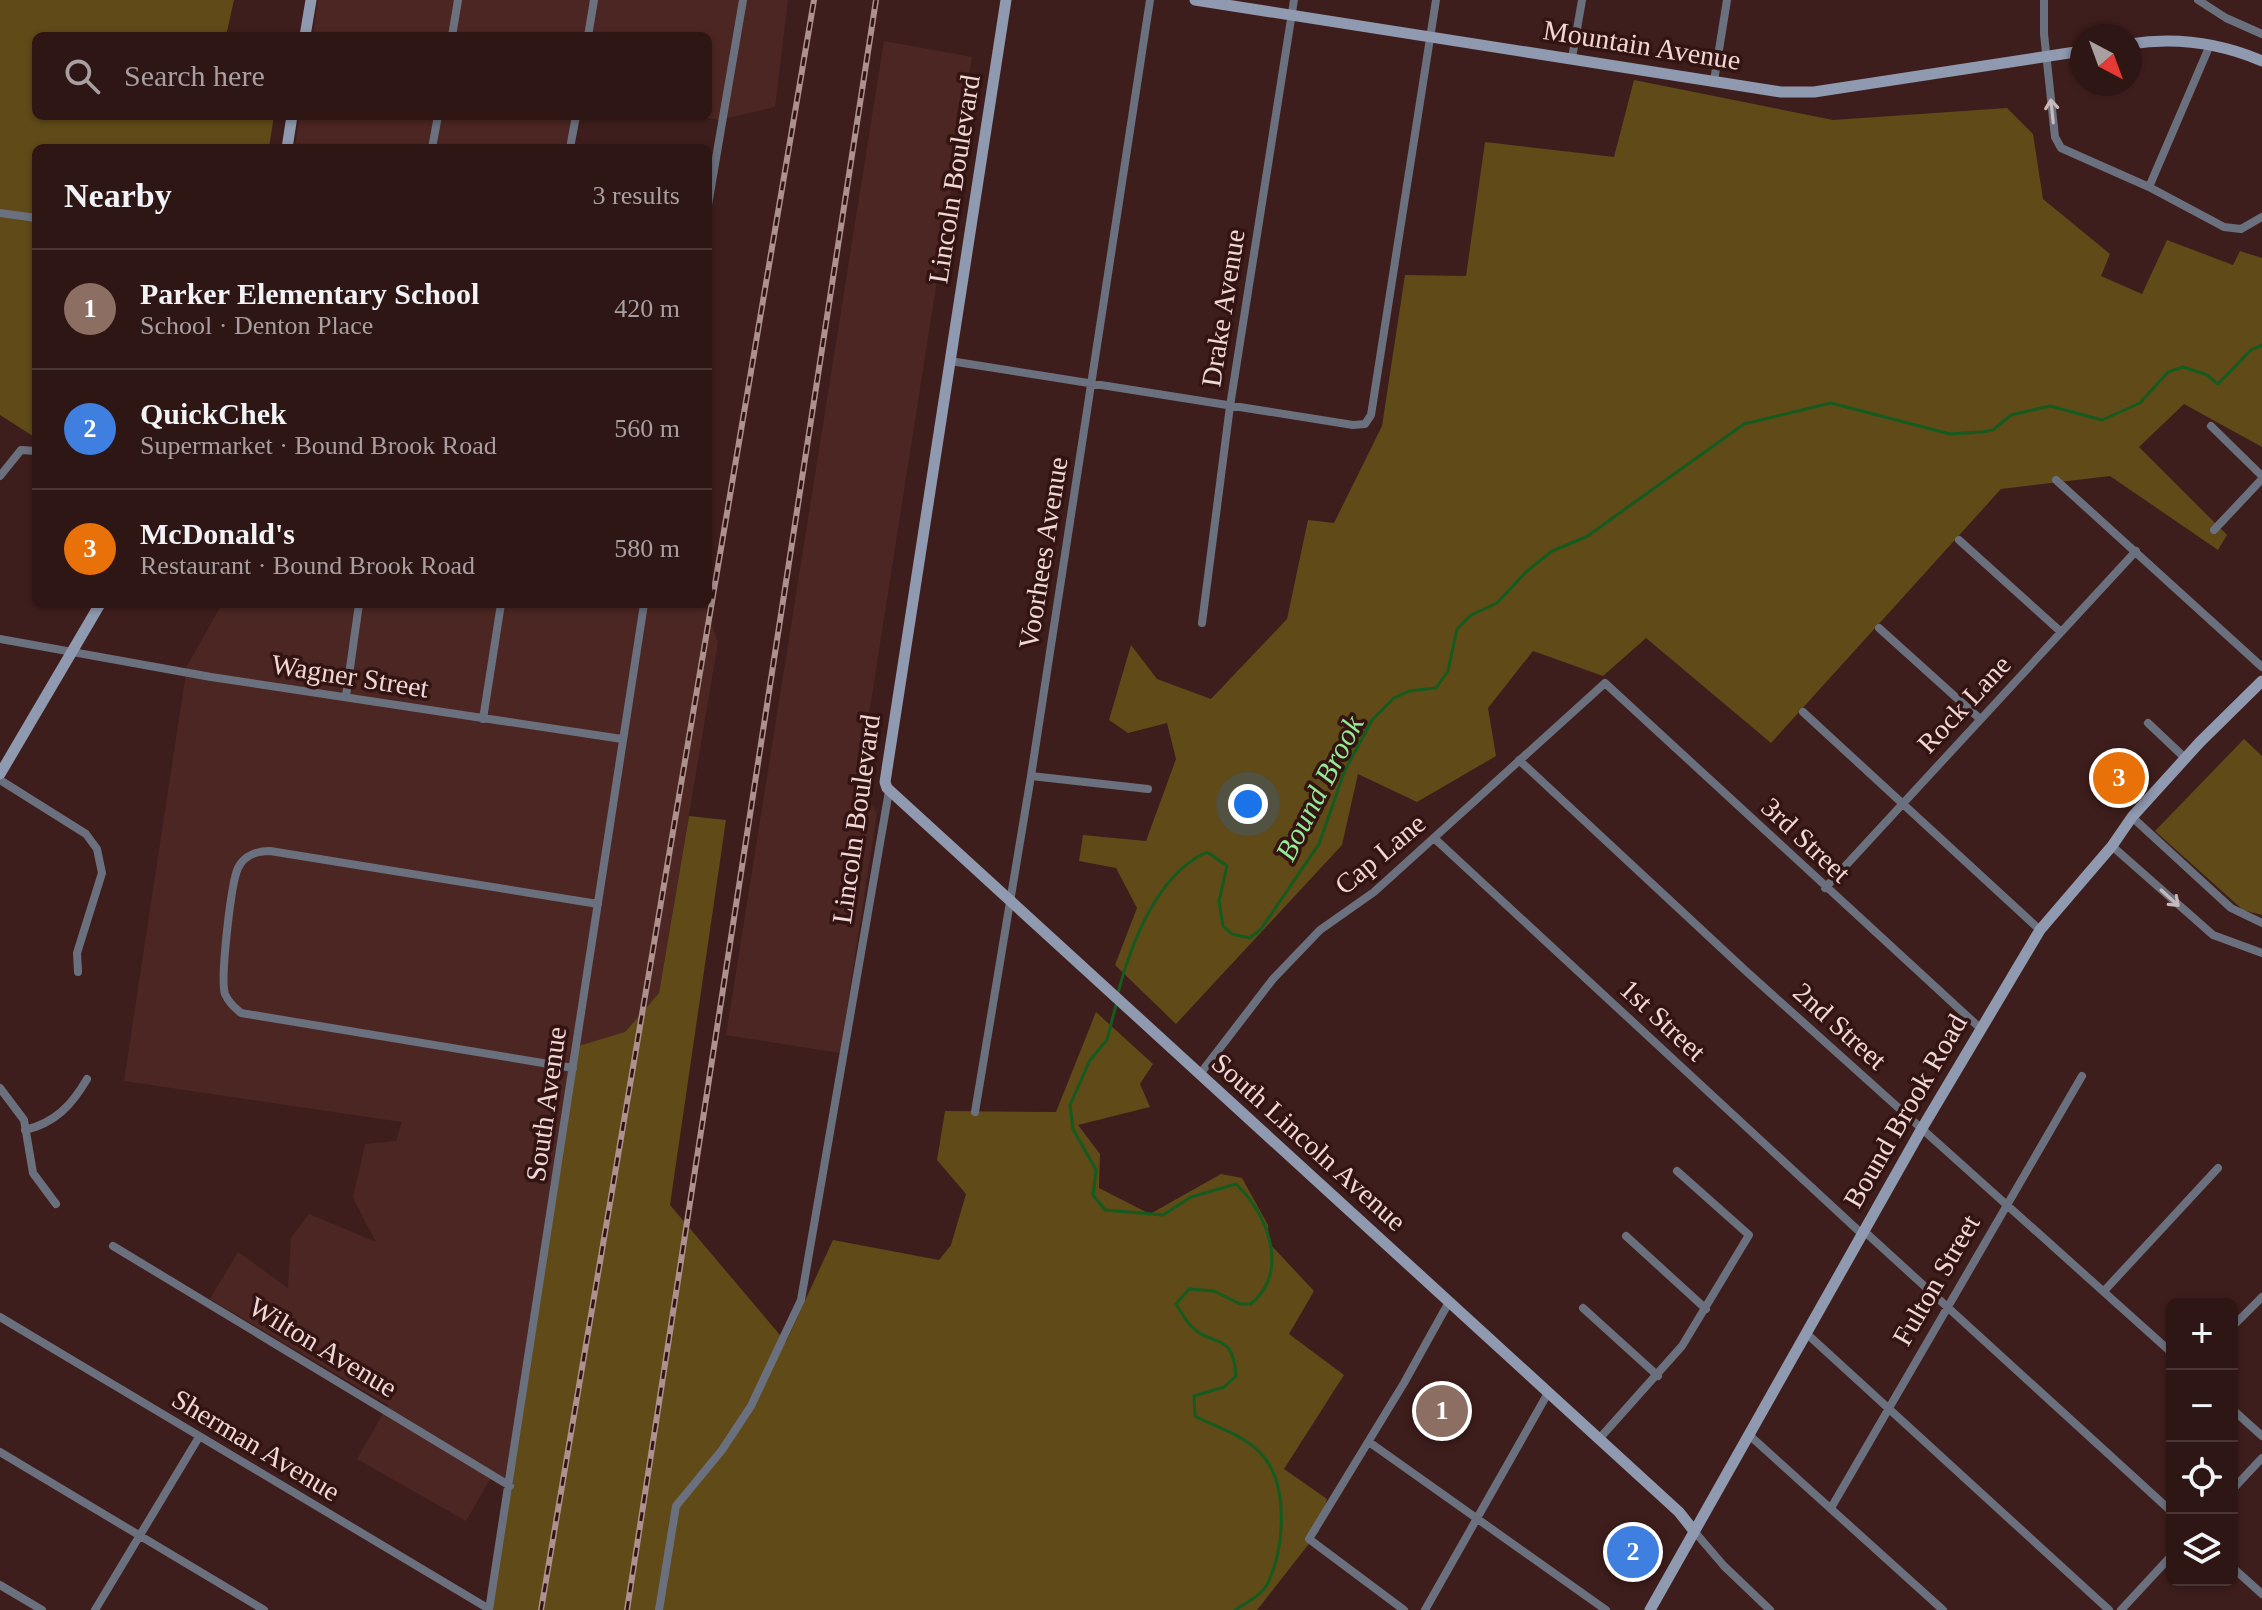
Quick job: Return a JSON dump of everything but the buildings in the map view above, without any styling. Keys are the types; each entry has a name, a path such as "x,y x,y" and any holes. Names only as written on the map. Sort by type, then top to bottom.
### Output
{"main road":[{"path":"306,32 311,0"},
{"name":"Lincoln Boulevard","path":"889,791 885,782 1006,0"},
{"name":"Mountain Avenue","path":"1195,0 1781,92 1814,92 2070,53"},
{"path":"2142,43 2174,41 2210,45 2262,61"},
{"path":"288,144 291,120"},
{"path":"0,777 98,608"},
{"name":"Bound Brook Road","path":"1650,1610 1921,1130 2040,930 2112,846 2132,817 2185,758 2262,681"},
{"name":"South Lincoln Avenue","path":"889,791 1679,1512 1694,1531"}],"street":[{"path":"453,32 458,0"},
{"path":"589,32 594,0"},
{"path":"712,182 743,0"},
{"name":"Voorhees Avenue","path":"975,1112 1093,383 1150,0"},
{"name":"Drake Avenue","path":"1202,623 1230,406 1294,0"},
{"path":"950,361 1353,425 1365,424 1371,415 1436,0"},
{"path":"1572,58 1582,0"},
{"path":"1714,81 1727,0"},
{"path":"2044,0 2046,57 2055,137 2061,148 2149,187 2224,227 2241,229 2262,217"},
{"path":"2198,0 2217,13 2262,34"},
{"path":"2149,187 2210,45"},
{"path":"433,144 437,120"},
{"path":"571,144 575,120"},
{"path":"0,213 32,217"},
{"path":"2211,426 2262,478 2214,530"},
{"path":"0,476 8,462 32,449"},
{"path":"2056,480 2262,667"},
{"path":"1959,540 2061,632"},
{"name":"Rock Lane","path":"1825,888 2136,551"},
{"path":"346,696 358,608"},
{"path":"483,719 500,608"},
{"name":"South Avenue","path":"489,1610 643,608"},
{"path":"1879,628 1980,719"},
{"name":"Wagner Street","path":"0,639 622,739"},
{"name":"Cap Lane","path":"1200,1074 1273,979 1320,930 1374,892 1605,683"},
{"name":"3rd Street","path":"1605,683 1980,1028"},
{"path":"1803,712 2040,930"},
{"path":"2148,723 2185,758"},
{"name":"2nd Street","path":"1519,760 1921,1130 2105,1290 2166,1347"},
{"path":"1031,776 1148,789"},
{"path":"0,777 86,834 97,849 102,873 77,953 78,972"},
{"name":"Lincoln Boulevard","path":"659,1610 676,1506 722,1450 751,1406 801,1300 889,791"},
{"path":"2132,817 2231,908 2262,923"},
{"name":"1st Street","path":"1434,838 2166,1507"},
{"path":"2112,846 2213,935 2262,953"},
{"path":"573,1068 258,1019 241,1013 230,1004 224,992 229,921 238,867 257,851 598,904"},
{"name":"Fulton Street","path":"1831,1508 2005,1203 2082,1076"},
{"path":"25,1130 42,1126 60,1115 74,1101 87,1079"},
{"path":"0,1088 24,1120 33,1173 56,1204"},
{"path":"2105,1290 2218,1168"},
{"path":"1599,1439 1658,1376 1706,1309 1749,1235 1677,1171"},
{"path":"1626,1236 1706,1309"},
{"name":"Wilton Avenue","path":"113,1246 510,1486"},
{"path":"2238,1321 2262,1297"},
{"path":"1404,1610 1309,1539 1449,1302"},
{"path":"1583,1308 1658,1376"},
{"name":"Sherman Avenue","path":"0,1317 489,1610"},
{"path":"1806,1333 2109,1610"},
{"path":"1425,1610 1548,1393"},
{"path":"2238,1414 2262,1436"},
{"path":"1748,1434 1943,1610"},
{"path":"95,1610 199,1437"},
{"path":"1369,1442 1606,1610"},
{"path":"0,1452 264,1610"},
{"path":"2238,1484 2262,1458"},
{"path":"1694,1531 1724,1566 1770,1610"},
{"path":"2121,1610 2166,1561"},
{"path":"2238,1572 2262,1594"},
{"path":"0,1585 42,1610"}],"shaded area":[{"path":"0,0 234,0 227,32 32,32 32,120 273,120 269,144 32,144 32,435 0,415"},
{"path":"318,0 788,0 775,107 719,120 712,119 712,32 314,32"},
{"path":"884,41 972,57 861,765 865,793 877,813 840,1053 726,1035"},
{"path":"1634,80 1833,120 2007,108 2033,134 2043,199 2110,254 2101,276 2142,294 2167,240 2233,265 2240,251 2262,258 2262,447 2184,404 2139,447 2227,535 2218,550 2110,476 2001,489 1771,743 1646,638 1603,676 1533,651 1488,708 1496,756 1417,802 1358,774 1342,845 1176,1024 1115,965 1137,908 1116,868 1079,861 1083,835 1146,841 1176,759 1167,723 1128,733 1109,720 1131,645 1157,679 1211,699 1287,619 1308,520 1334,523 1382,426 1405,275 1466,276 1485,142 1614,157"},
{"path":"299,120 572,120 570,144 296,144"},
{"path":"220,608 705,608 718,642 659,993 625,1032 507,1481 493,1474 466,1521 357,1459 388,1405 210,1299 238,1252 288,1288 291,1238 309,1214 376,1242 353,1198 365,1144 396,1141 402,1122 124,1081 187,666"},
{"path":"2244,739 2262,756 2262,915 2243,910 2155,831"},
{"path":"689,816 726,820 670,1205 786,1342 833,1240 939,1260 951,1245 966,1194 937,1160 945,1111 1056,1112 1096,1012 1153,1064 1140,1084 1150,1107 1078,1125 1100,1154 1099,1188 1150,1214 1221,1174 1242,1178 1268,1225 1269,1243 1314,1291 1289,1334 1344,1375 1284,1469 1327,1499 1319,1531 1257,1610 487,1610 575,1047 625,1032 659,993"}],"waterway":[{"name":"Bound Brook","path":"1118,993 1130,953 1149,912 1160,893 1189,862 1207,852 1227,866 1219,901 1223,926 1232,934 1250,938 1261,929 1319,844 1345,770 1372,720 1394,698 1409,691 1436,688 1448,671 1457,629 1471,615 1497,603 1527,571 1552,551 1586,537 1744,424 1831,403 1950,434 1993,430 2011,415 2050,406 2102,420 2140,403 2168,372 2183,367 2207,375 2218,384 2251,350 2262,345"},
{"name":"Bound Brook","path":"1117,1001 1107,1040 1090,1060 1070,1105 1073,1129 1096,1170 1093,1195 1105,1210 1163,1215 1191,1197 1236,1184 1257,1211 1270,1243 1270,1276 1263,1291 1251,1304 1240,1304 1214,1291 1189,1289 1176,1304 1199,1333 1226,1346 1234,1362 1236,1376 1224,1387 1194,1396 1195,1416 1257,1449 1272,1470 1277,1485 1281,1519 1278,1553 1273,1569 1262,1591 1235,1610"}],"railway":[{"path":"712,602 814,0"},
{"path":"627,1610 876,0"},
{"path":"541,1610 711,608"}],"place":[{"name":"McDonald's","path":"2119,778"},
{"name":"Parker Elementary School","path":"1442,1411"},
{"name":"QuickChek","path":"1633,1552"}]}
